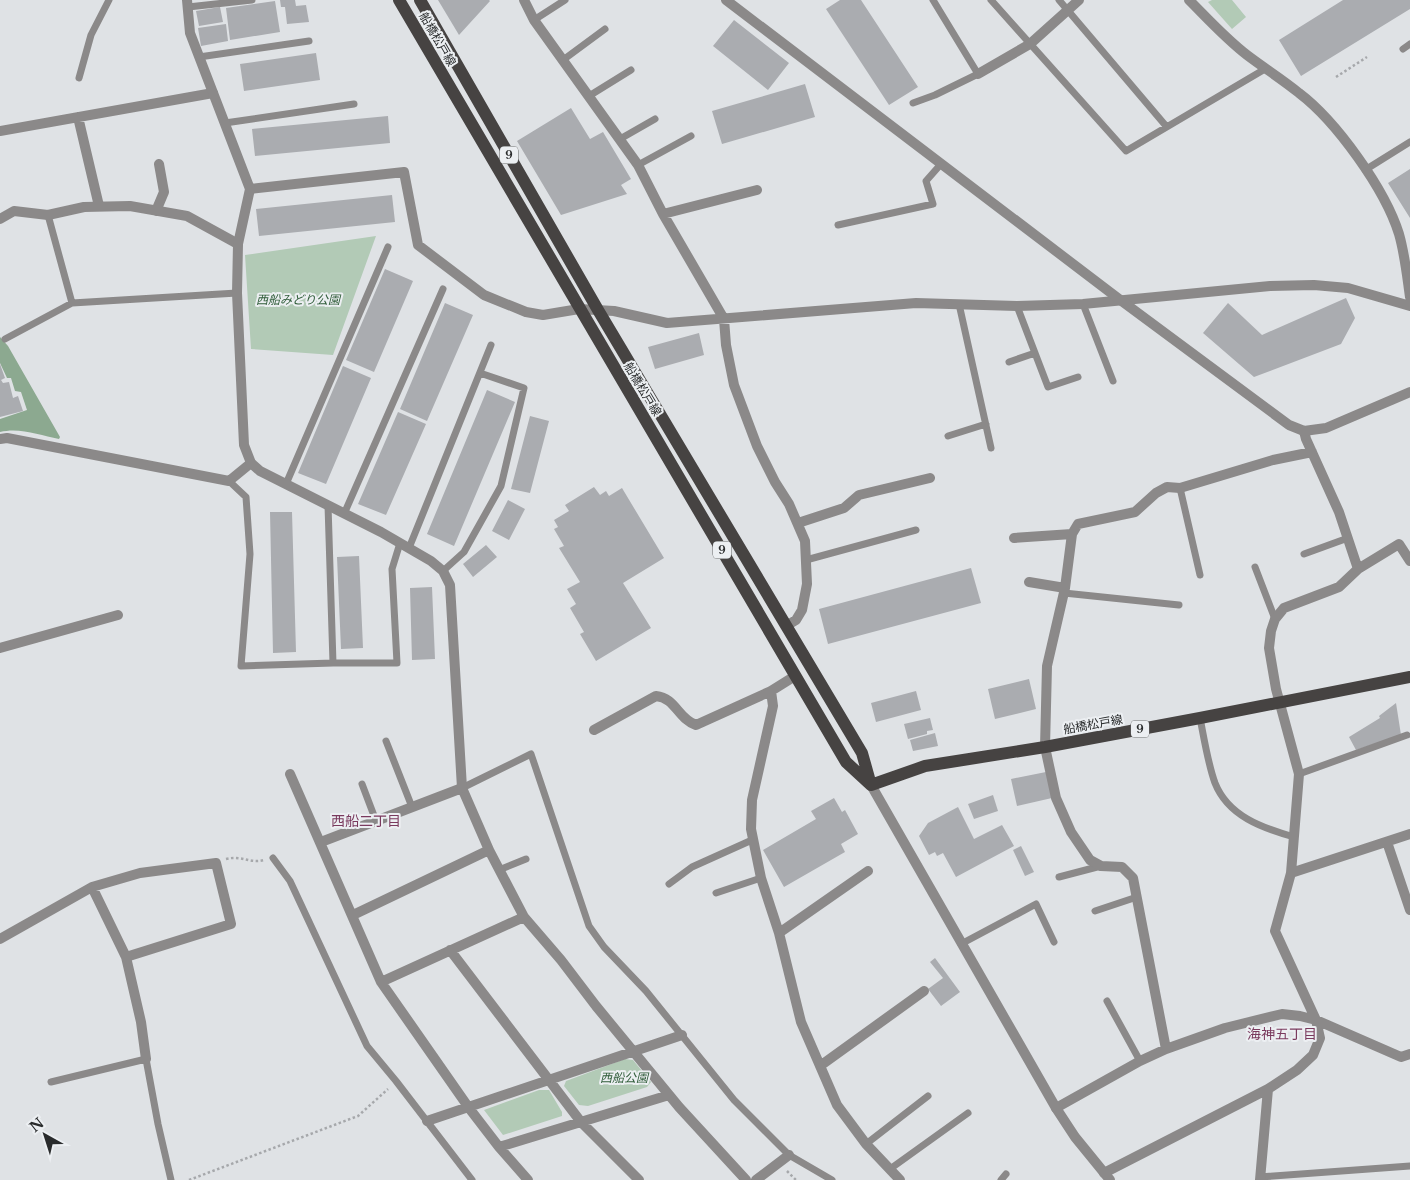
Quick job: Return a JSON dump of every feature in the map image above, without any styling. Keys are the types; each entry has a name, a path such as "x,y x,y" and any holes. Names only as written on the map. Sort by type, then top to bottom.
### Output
{"main road":[{"name":"船橋松戸線","path":"399,0 846,762 871,785"},
{"name":"船橋松戸線","path":"420,0 598,310 862,753 871,785"},
{"name":"船橋松戸線","path":"871,785 925,766 1046,747 1410,677"}],"street":[{"path":"524,0 534,20 638,166 663,214 724,319 726,345 734,385 757,446 798,523 805,542 807,584 802,610 796,620 786,626"},
{"path":"726,0 1119,299 1289,425 1304,431 1326,428 1410,392"},
{"path":"978,74 1030,44 1079,0"},
{"path":"1189,0 1219,30 1265,69 1300,93 1342,135 1387,206 1398,232 1409,274 1410,297"},
{"path":"187,4 190,33 250,189 238,244 237,293 244,445 251,463 260,471 432,561 443,571 450,585 462,788 488,850 524,917 561,960 669,1095 746,1180"},
{"path":"0,131 213,93"},
{"path":"78,117 99,206"},
{"path":"156,211 164,192 159,164"},
{"path":"250,189 404,172 418,245 484,295 526,312 543,315 579,309 614,311 668,323 916,303 1018,306 1084,304 1119,299 1270,286 1314,285 1348,288 1410,306"},
{"path":"663,214 757,190"},
{"path":"0,219 14,211 48,215 84,207 130,206 187,216 238,244"},
{"path":"1304,431 1340,512 1358,569"},
{"path":"0,440 6,438 229,480 251,463"},
{"path":"1166,1049 1133,878 1122,867 1101,866 1090,860 1071,832 1056,798 1046,747 1047,666 1065,590 1072,534 1078,524 1136,512 1156,492 1167,488 1180,488 1272,460 1312,452"},
{"path":"798,523 844,508 859,495 930,478"},
{"path":"1014,538 1072,534"},
{"path":"871,785 1056,1108 1075,1137 1107,1177 1268,1089 1297,1070 1313,1055 1320,1038 1316,1020 1275,931 1291,873 1299,774 1280,703 1269,648 1271,630 1275,619 1284,608 1338,587 1358,569 1399,544 1410,561"},
{"path":"1029,582 1065,590"},
{"path":"0,648 118,615"},
{"path":"594,730 656,696 671,701 688,722 696,725 771,691 795,676"},
{"path":"771,691 773,706 752,800 752,840 761,878 779,933 801,1022 837,1105 866,1144 900,1180"},
{"path":"290,774 381,982 469,1108 499,1147 528,1180"},
{"path":"321,842 462,788"},
{"path":"1291,873 1410,834"},
{"path":"1388,842 1410,910"},
{"path":"353,915 488,850"},
{"path":"0,939 92,887 140,874 216,863 231,924 126,957"},
{"path":"779,933 868,871"},
{"path":"92,887 126,957 141,1022 146,1059"},
{"path":"381,982 524,917"},
{"path":"450,950 581,1122 639,1180"},
{"path":"820,1066 924,991"},
{"path":"1056,1108 1140,1061 1166,1049 1225,1028 1282,1014 1316,1020 1401,1057 1410,1054"},
{"path":"427,1121 682,1035"},
{"path":"1260,1178 1268,1089"},
{"path":"499,1147 669,1095"},
{"path":"756,1180 789,1155"}],"lane":[{"path":"79,78 91,35 109,0"},
{"path":"187,4 252,0"},
{"path":"534,20 564,0"},
{"path":"913,103 935,95 978,74 934,0"},
{"path":"990,0 1126,151 1265,69"},
{"path":"1059,0 1166,126"},
{"path":"563,60 605,29"},
{"path":"199,57 309,41"},
{"path":"1403,49 1410,44"},
{"path":"589,96 631,70"},
{"path":"225,124 354,104"},
{"path":"620,140 655,119"},
{"path":"638,166 691,136"},
{"path":"1365,170 1410,142"},
{"path":"838,225 933,204 926,181 941,164"},
{"path":"48,215 72,303"},
{"path":"286,484 388,247"},
{"path":"344,514 443,288"},
{"path":"5,339 72,303 237,293"},
{"path":"959,304 991,448"},
{"path":"1084,304 1113,381"},
{"path":"1018,306 1048,387 1078,377"},
{"path":"229,480 246,498 250,554 241,666 397,663 392,569 405,546 492,345"},
{"path":"1009,362 1035,353"},
{"path":"443,571 464,552 501,486 524,388 480,372"},
{"path":"948,436 986,424"},
{"path":"1180,488 1200,575"},
{"path":"328,505 333,663"},
{"path":"806,560 916,530"},
{"path":"1304,554 1348,538"},
{"path":"1255,567 1275,619"},
{"path":"1065,590 1179,605"},
{"path":"1200,718 1215,783 1227,804 1245,818 1268,830 1294,837"},
{"path":"1299,774 1407,736"},
{"path":"386,741 412,807"},
{"path":"462,788 531,754 590,926 604,947 646,991 734,1100 789,1155 832,1180"},
{"path":"362,784 376,821"},
{"path":"669,884 692,867 752,840"},
{"path":"273,858 290,881 366,1046 396,1081 472,1180"},
{"path":"499,870 526,859"},
{"path":"1059,877 1101,866"},
{"path":"716,893 761,878"},
{"path":"1096,911 1137,897"},
{"path":"961,944 1036,904 1054,942"},
{"path":"1107,1001 1140,1061"},
{"path":"51,1082 146,1059 170,1180"},
{"path":"866,1144 928,1096"},
{"path":"890,1170 968,1113"},
{"path":"1260,1178 1410,1166"}],"path":[{"path":"1336,77 1367,57"},
{"path":"239,857 257,862 273,858"},
{"path":"189,1180 358,1116 396,1081"}],"green space":[{"path":"1212,0 1232,0 1246,17 1232,29 1208,2"},
{"name":"西船みどり公園","path":"376,236 333,355 251,349 245,255"},
{"path":"0,337 8,346 60,437 59,439 15,430 0,432 0,419 27,410 21,392 15,391 11,378 7,378 0,363"},
{"name":"西船公園","path":"625,1059 633,1060 651,1082 647,1087 588,1106 579,1105 564,1086 566,1081"},
{"path":"539,1090 549,1090 562,1112 562,1116 503,1135 484,1110"}],"building":[{"path":"280,0 295,0 296,6 306,5 309,22 287,24 285,7 281,7"},
{"path":"438,0 489,0 490,1 459,35"},
{"path":"840,0 861,0 918,87 889,105 826,9"},
{"path":"1343,0 1410,0 1410,9 1301,76 1279,40"},
{"path":"275,1 280,32 230,40 226,8"},
{"path":"220,7 223,22 199,26 196,11"},
{"path":"734,20 789,63 768,90 713,46"},
{"path":"226,24 228,41 201,46 198,28"},
{"path":"316,53 320,80 244,91 240,64"},
{"path":"805,84 815,117 722,144 712,111"},
{"path":"571,108 590,139 603,132 631,179 621,185 627,194 561,215 517,141"},
{"path":"388,116 390,143 255,156 252,129"},
{"path":"1410,169 1410,218 1388,183"},
{"path":"392,195 395,222 259,236 256,209"},
{"path":"385,269 413,281 374,372 346,360"},
{"path":"1346,298 1355,318 1341,344 1254,377 1203,333 1228,303 1262,335"},
{"path":"445,303 473,315 427,421 400,409"},
{"path":"699,333 704,355 655,369 648,347"},
{"path":"0,364 5,378 1,380 3,383 9,382 13,398 18,396 23,411 0,417"},
{"path":"343,366 371,378 326,484 298,473"},
{"path":"487,390 515,402 454,546 427,534"},
{"path":"398,412 426,424 386,515 358,504"},
{"path":"530,416 549,421 530,493 511,489"},
{"path":"594,487 600,495 606,491 609,496 622,488 664,558 623,583 651,628 596,661 580,634 584,632 570,608 576,604 567,589 580,582 559,548 564,546 554,529 558,527 554,520 569,511 565,505"},
{"path":"508,500 525,509 509,540 492,531"},
{"path":"270,512 292,512 296,652 273,653"},
{"path":"486,545 497,557 473,577 463,564"},
{"path":"359,556 363,648 341,649 337,557"},
{"path":"971,568 981,603 828,644 819,609"},
{"path":"432,587 435,659 412,660 410,588"},
{"path":"1029,679 1036,709 995,719 988,689"},
{"path":"916,691 921,710 876,722 871,703"},
{"path":"1396,703 1401,735 1356,750 1349,737 1380,718 1379,716"},
{"path":"930,718 933,730 927,731 927,734 908,739 904,724"},
{"path":"935,733 938,746 913,751 910,740"},
{"path":"1046,772 1052,798 1017,806 1011,779"},
{"path":"993,795 998,811 974,819 968,804"},
{"path":"834,798 842,812 845,810 858,834 841,844 845,852 784,887 763,850 816,819 811,811"},
{"path":"958,807 974,839 1002,825 1014,846 956,877 943,853 937,856 935,852 929,855 919,836 928,823"},
{"path":"1021,846 1034,872 1025,876 1013,850"},
{"path":"935,958 960,992 941,1006 928,989 943,978 930,962"}],"district":[{"name":"西船二丁目","path":"366,821"},
{"name":"海神五丁目","path":"1282,1034"}]}
